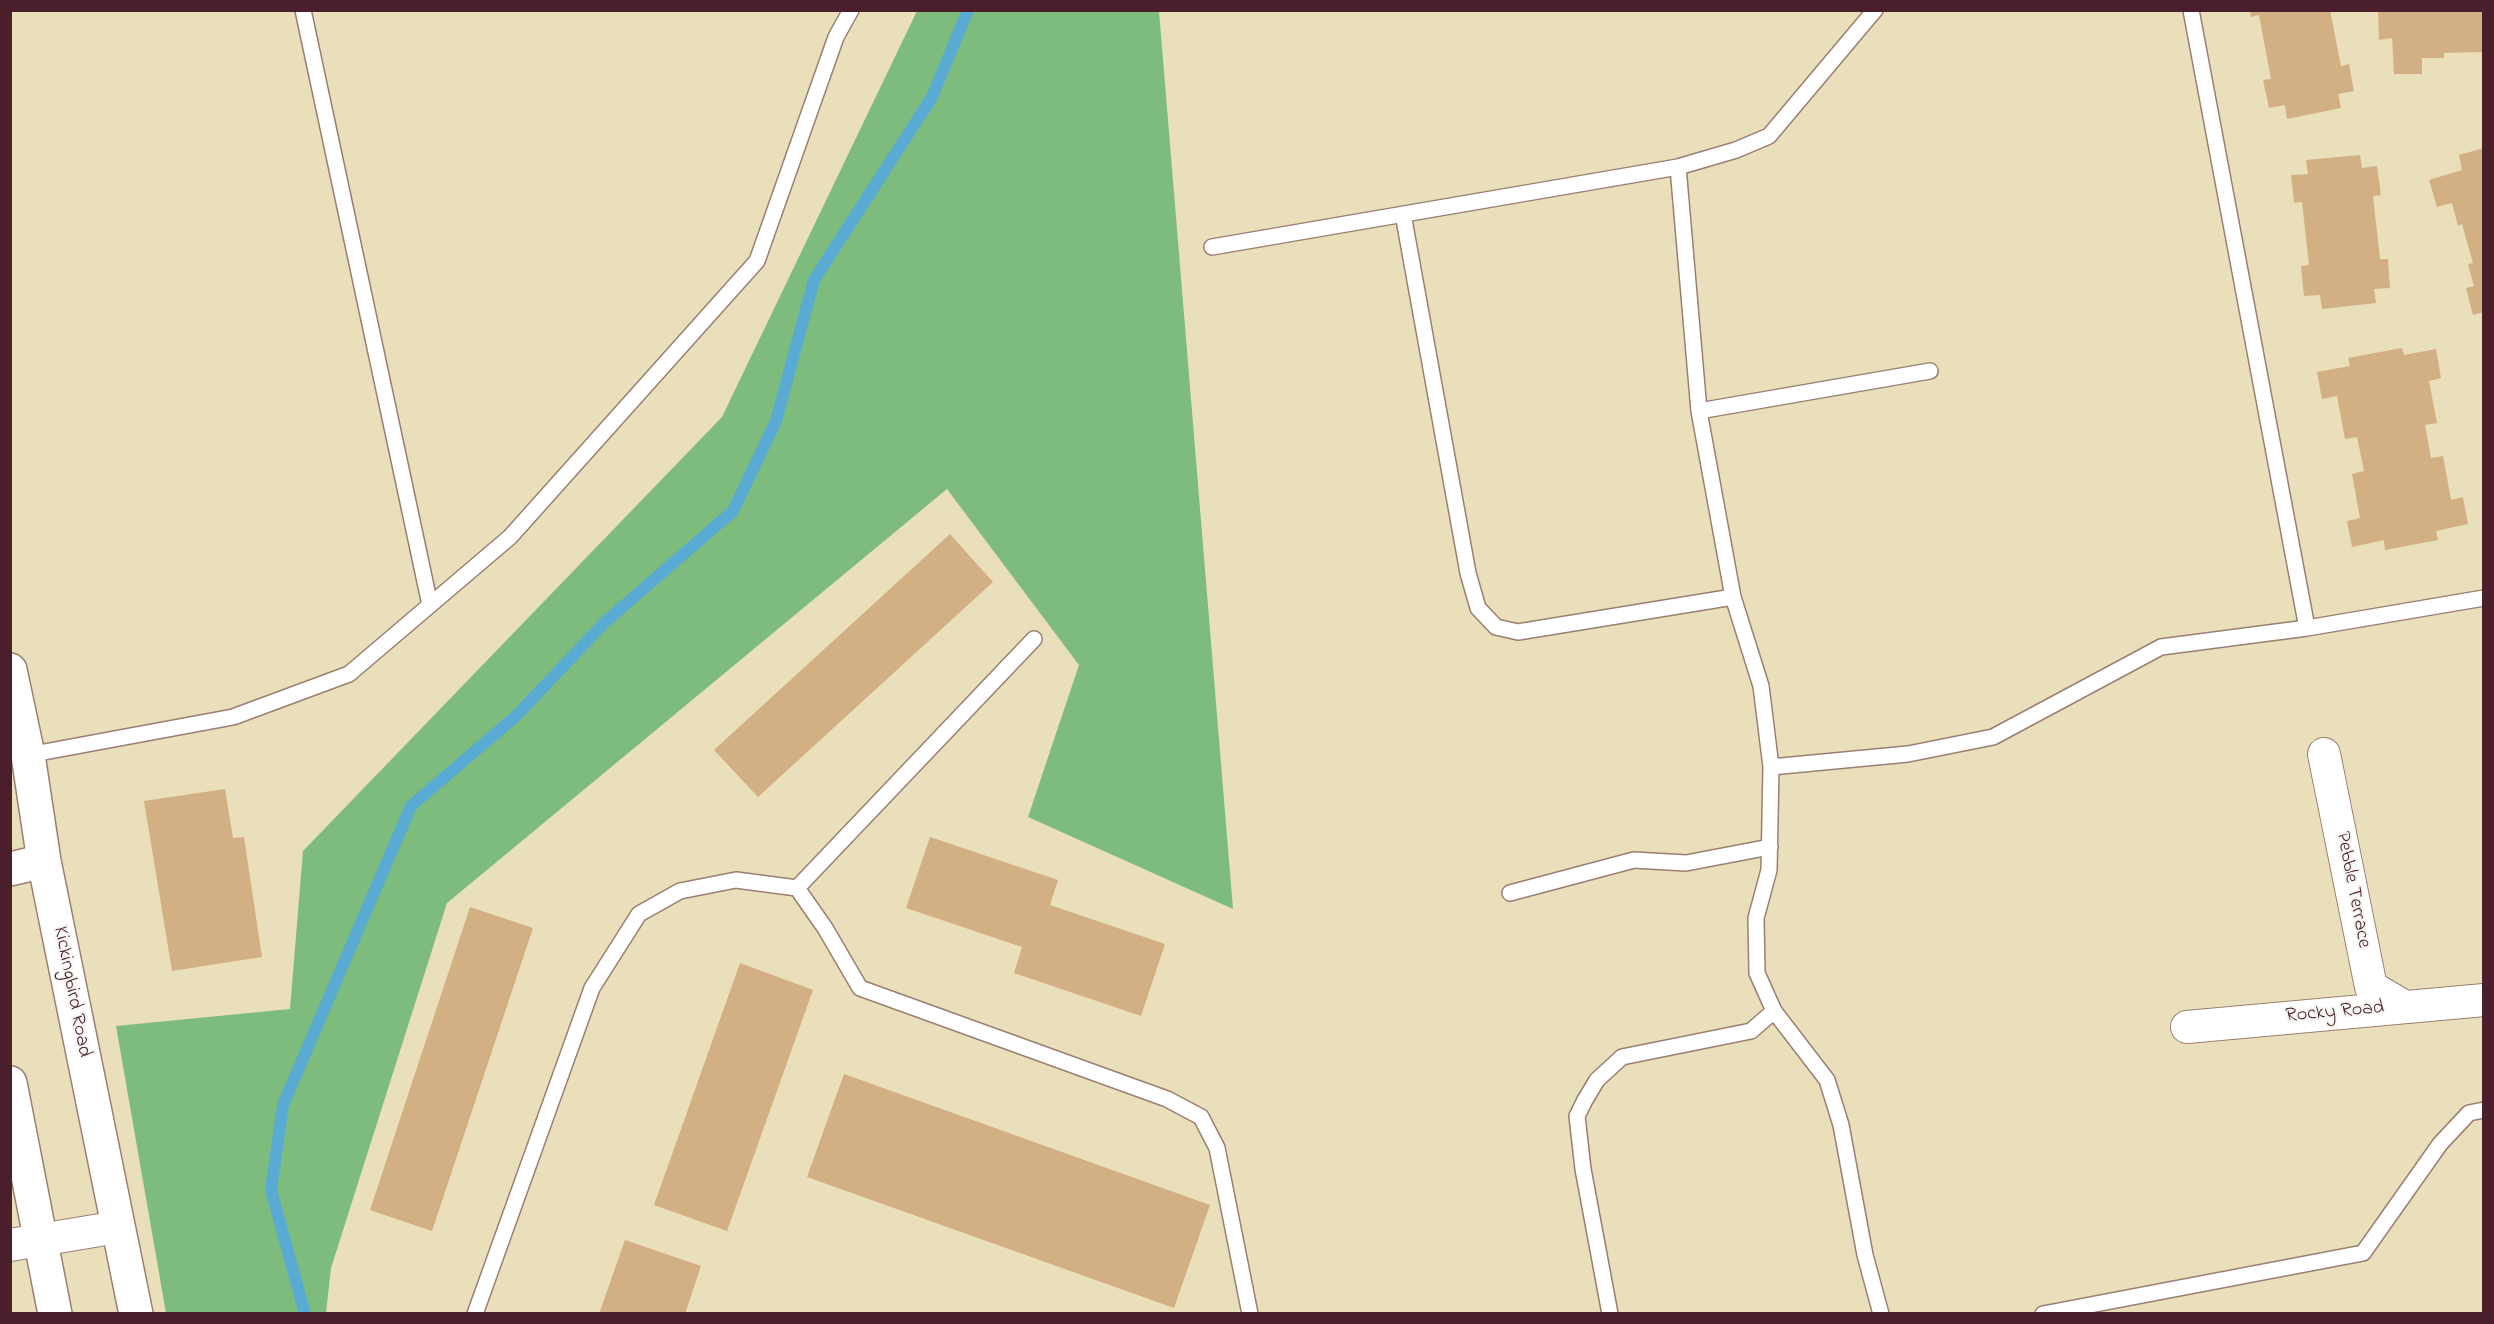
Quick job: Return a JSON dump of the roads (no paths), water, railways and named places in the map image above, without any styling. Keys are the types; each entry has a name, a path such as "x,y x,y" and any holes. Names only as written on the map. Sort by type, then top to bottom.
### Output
{"street":[{"name":"Kickingbird Road","path":"10,670 28,755 44,861 136,1314"},
{"name":"Pebble Terrace","path":"2324,754 2371,987 2404,1007"},
{"path":"10,869 44,861"},
{"name":"Rocky Road","path":"2187,1027 2484,1000"},
{"path":"10,1083 26,1243 55,1314"},
{"path":"26,1243 118,1227"}],"lane":[{"path":"303,10 430,606"},
{"path":"28,755 233,717 350,674 510,537 757,261 837,37 851,10"},
{"path":"1212,247 1678,167 1736,150 1769,136 1875,10"},
{"path":"2191,10 2307,628"},
{"path":"1678,167 1699,411 1733,597 1761,687 1771,768 1769,870 1756,918 1757,973 1774,1011 1827,1080 1841,1125 1865,1255 1881,1314"},
{"path":"1403,214 1468,573 1478,608 1496,627 1518,632 1733,597"},
{"path":"1699,411 1930,371"},
{"path":"1771,768 1908,754 1993,737 2162,647 2307,628 2484,597"},
{"path":"797,888 1034,639"},
{"path":"1510,892 1634,860 1686,863 1770,847"},
{"path":"475,1314 592,988 639,914 680,891 736,880 797,888 825,928 861,988 1167,1099 1201,1117 1217,1148 1250,1314"},
{"path":"1610,1314 1583,1169 1577,1116 1585,1100 1598,1080 1622,1057 1751,1031 1774,1011"},
{"path":"2043,1314 2362,1253 2440,1144 2469,1113 2484,1110"}],"waterway":[{"path":"305,1314 271,1190 283,1105 411,806 516,716 604,623 733,511 776,421 814,280 932,97 968,10"}]}
